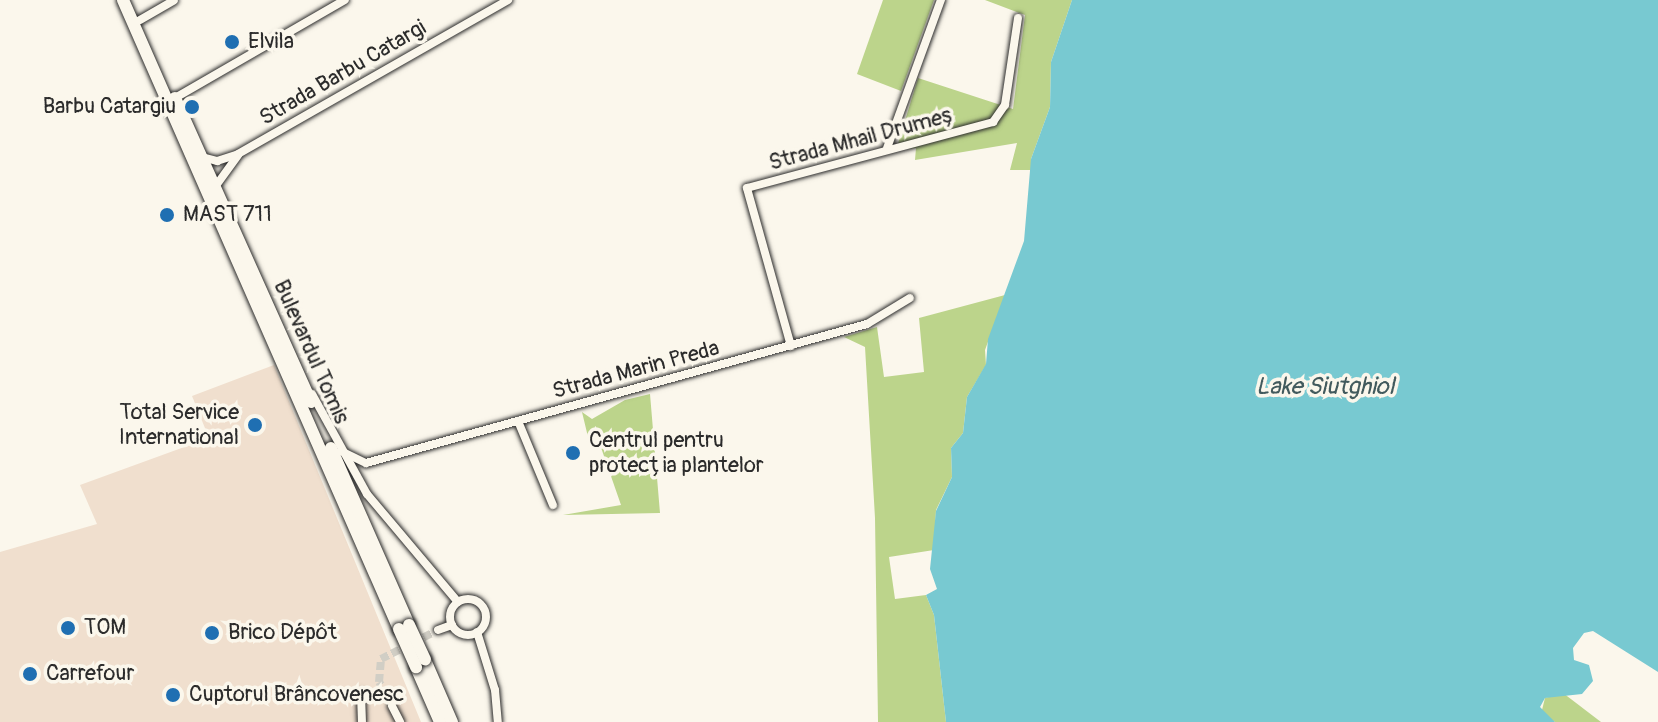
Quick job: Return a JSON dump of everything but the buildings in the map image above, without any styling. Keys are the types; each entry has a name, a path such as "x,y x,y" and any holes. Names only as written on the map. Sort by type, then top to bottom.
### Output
{"main road":[{"name":"Bulevardul Tomis","path":"123,0 420,663 452,722"},
{"name":"Bulevardul Tomis","path":"131,0 293,362 404,627"},
{"name":"Bulevardul Tomis","path":"420,663 440,722"}],"street":[{"path":"140,20 174,0"},
{"path":"175,98 345,0"},
{"name":"Strada Barbu Catargi","path":"202,157 217,161 238,154 508,0"},
{"path":"887,148 941,0"},
{"name":"Strada Mhail Drumeș","path":"791,346 747,188 993,122 1005,105 1018,18"},
{"name":"Strada Barbu Catargi","path":"215,187 238,154"},
{"name":"Strada Marin Preda","path":"366,463 867,324 910,298"},
{"path":"293,362 358,481 458,602"},
{"path":"518,421 553,505"},
{"path":"341,451 366,463 358,481"},
{"path":"470,599 484,610 485,622 477,632 460,633 452,625 451,610 458,602 470,599"},
{"path":"438,630 452,625"},
{"path":"477,632 495,690 498,722"},
{"path":"361,694 362,722"},
{"path":"392,706 400,722"}],"shaded area":[{"path":"274,365 421,722 0,722 0,552 97,524 80,485 209,438 192,396"}],"green space":[{"path":"883,0 934,0 901,91 857,74"},
{"path":"985,0 1072,0 1051,62 1050,107 1031,159 1034,170 1010,170 1017,143 915,160 916,148 896,150 918,78 1013,109 1025,15"},
{"path":"1005,295 985,350 986,365 967,397 963,433 951,448 952,477 936,510 934,550 889,557 895,599 926,595 934,615 946,722 878,722 875,518 865,347 844,337 877,327 884,377 924,372 919,318"},
{"path":"650,394 660,513 563,515 621,505 597,436 588,437 582,412 592,419 625,400"},
{"path":"1563,693 1601,722 1555,722 1541,714 1545,698"}],"water":[{"name":"Lake Siutghiol","path":"1072,0 1658,0 1658,672 1593,631 1584,633 1573,648 1574,660 1589,665 1593,681 1582,694 1545,698 1540,707 1555,722 946,722 934,615 926,595 937,589 930,569 936,511 952,477 951,448 963,433 967,397 986,364 988,339 1024,241 1031,159 1050,107 1051,62"}],"tunnel":[{"path":"392,706 379,682 381,659 438,630"}],"place":[{"name":"Elvila","path":"232,42"},
{"name":"Barbu Catargiu","path":"192,107"},
{"name":"MAST 711","path":"167,215"},
{"name":"Total Service International","path":"255,425"},
{"name":"Centrul pentru protecția plantelor","path":"573,453"},
{"name":"TOM","path":"68,628"},
{"name":"Brico Dépôt","path":"212,633"},
{"name":"Carrefour","path":"30,674"},
{"name":"Cuptorul Brâncovenesc","path":"173,695"}]}
